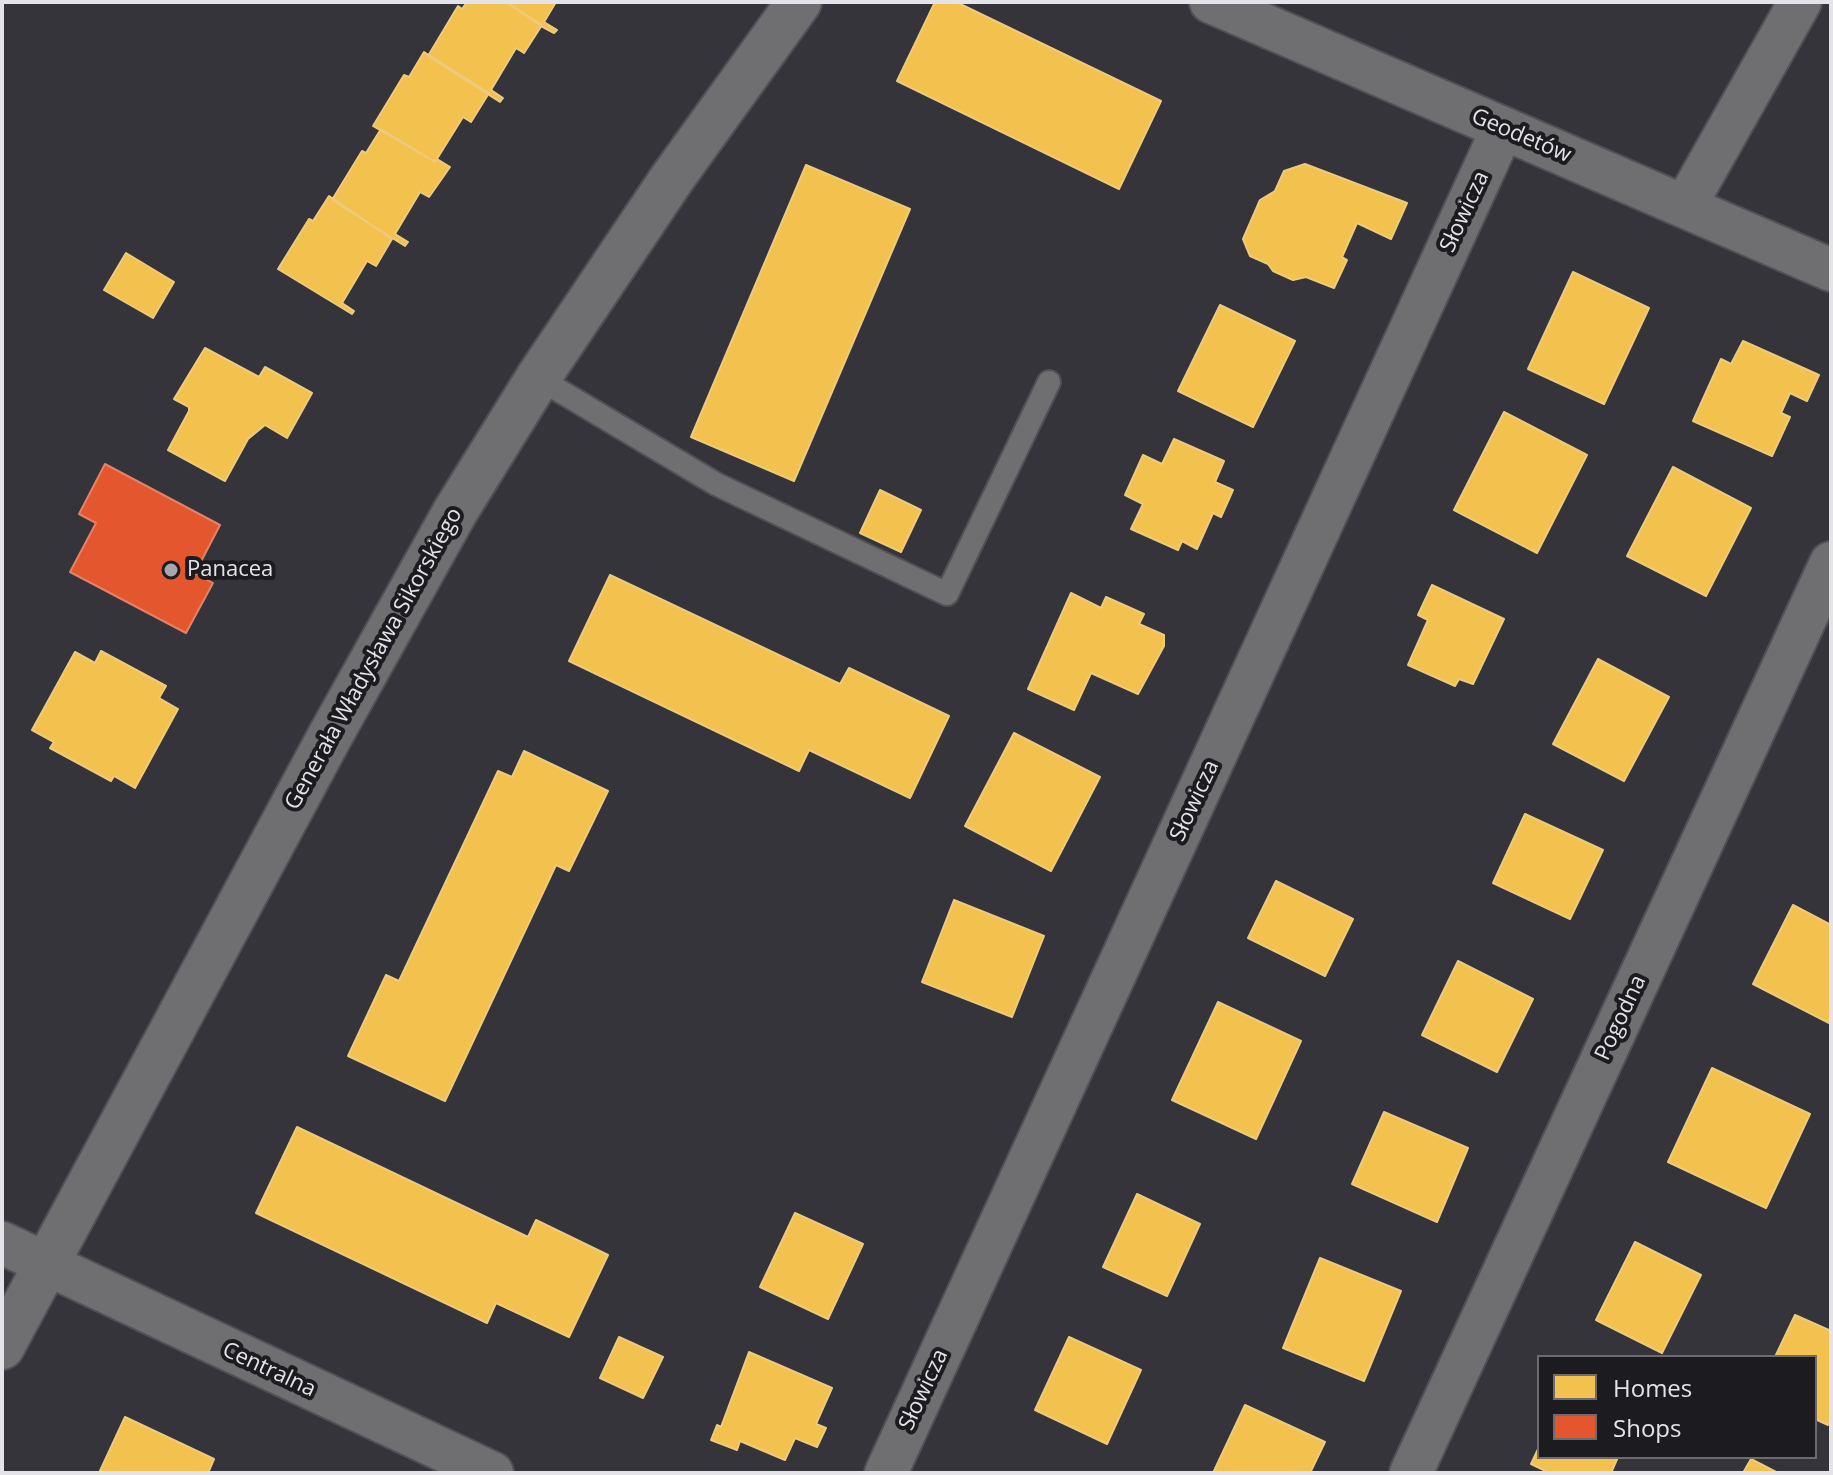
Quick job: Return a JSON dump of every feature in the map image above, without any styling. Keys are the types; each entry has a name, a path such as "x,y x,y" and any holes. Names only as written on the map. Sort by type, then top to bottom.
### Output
{"street":[{"name":"Generała Władysława Sikorskiego","path":"2,1347 455,512 538,378 673,177 799,2"},
{"name":"Geodetów","path":"1211,2 1831,270"},
{"path":"1685,206 1800,2"},
{"name":"Słowicza","path":"886,1473 1503,128"},
{"name":"Pogodna","path":"1411,1473 1831,563"},
{"name":"Centralna","path":"2,1243 492,1473"}],"lane":[{"path":"538,378 716,484 947,594 1049,382"}],"building: Homes":[{"path":"467,2 506,2 542,25 524,53 516,48 491,90 503,98 500,102 428,56 458,6 462,9"},
{"path":"506,2 556,2 544,22 557,30 554,33 541,26"},
{"path":"935,2 956,2 1161,101 1119,189 897,81"},
{"path":"424,52 489,93 471,122 463,117 435,162 373,126 404,75 409,77"},
{"path":"381,129 435,162 437,159 450,167 429,197 420,192 395,234 408,242 405,246 332,200 362,151 366,153"},
{"path":"1305,164 1407,203 1391,239 1357,223 1342,257 1347,260 1334,288 1306,277 1293,280 1273,271 1268,264 1250,256 1243,239 1260,200 1275,191 1284,171"},
{"path":"806,165 910,209 794,481 691,437"},
{"path":"329,196 392,239 376,266 367,261 342,303 354,311 352,314 278,269 309,219 313,221"},
{"path":"126,253 174,282 153,318 104,290"},
{"path":"1573,272 1649,308 1604,404 1528,369"},
{"path":"1220,305 1295,341 1253,427 1178,391"},
{"path":"1743,341 1819,375 1807,401 1790,393 1781,413 1790,417 1772,456 1693,421 1721,359 1731,364"},
{"path":"205,348 259,377 265,367 312,393 287,438 265,425 248,439 225,481 168,450 189,411 189,407 174,399"},
{"path":"1504,412 1587,455 1537,553 1454,510"},
{"path":"1174,439 1224,461 1215,482 1233,490 1221,517 1213,513 1197,549 1182,541 1178,550 1131,529 1143,504 1125,495 1143,455 1162,464"},
{"path":"1673,467 1751,508 1706,596 1627,556"},
{"path":"880,490 921,510 901,552 860,533"},
{"path":"610,575 840,684 849,668 949,716 910,798 809,750 799,771 569,661"},
{"path":"1432,585 1504,619 1473,684 1459,679 1455,686 1408,665 1428,620 1418,615"},
{"path":"1071,593 1101,608 1106,597 1144,614 1139,624 1164,635 1164,646 1138,694 1091,673 1074,710 1028,689"},
{"path":"101,651 166,686 159,698 178,709 135,788 114,776 111,781 50,748 54,742 32,730 75,652 95,663"},
{"path":"1598,659 1669,697 1624,781 1553,744"},
{"path":"1014,733 1100,777 1051,871 965,826"},
{"path":"524,751 608,791 569,871 556,865 445,1101 348,1056 386,975 399,981 498,771 512,777"},
{"path":"1525,814 1603,850 1570,919 1493,883"},
{"path":"1276,881 1353,919 1325,976 1248,938"},
{"path":"954,900 1044,936 1012,1017 922,982"},
{"path":"1793,905 1831,925 1831,1024 1753,984"},
{"path":"1458,961 1533,999 1497,1072 1422,1035"},
{"path":"1218,1002 1301,1041 1256,1139 1172,1100"},
{"path":"1712,1068 1810,1114 1766,1208 1668,1162"},
{"path":"1384,1112 1468,1148 1437,1222 1352,1184"},
{"path":"297,1127 528,1237 536,1220 608,1255 569,1337 496,1303 487,1323 256,1213"},
{"path":"1137,1194 1200,1224 1167,1296 1103,1267"},
{"path":"795,1213 863,1244 828,1319 760,1287"},
{"path":"1635,1242 1701,1275 1662,1353 1596,1320"},
{"path":"1320,1258 1401,1291 1364,1381 1283,1348"},
{"path":"1795,1315 1831,1331 1831,1417 1828,1425 1817,1420 1817,1355 1776,1355"},
{"path":"619,1337 663,1357 643,1398 600,1378"},
{"path":"1069,1337 1141,1370 1107,1444 1035,1410"},
{"path":"749,1352 832,1388 816,1424 826,1428 817,1447 795,1438 785,1460 740,1441 737,1450 711,1440 717,1425 721,1427"},
{"path":"1245,1405 1325,1442 1310,1473 1213,1473"},
{"path":"125,1417 214,1459 208,1473 99,1473"},
{"path":"1537,1451 1537,1459 1617,1459 1611,1473 1550,1473 1531,1464"},
{"path":"1751,1459 1778,1473 1743,1473"}],"building: Shops":[{"path":"105,464 220,525 195,573 213,583 186,633 70,572 96,523 79,514"}],"place":[{"name":"Panacea","path":"171,570"}]}
